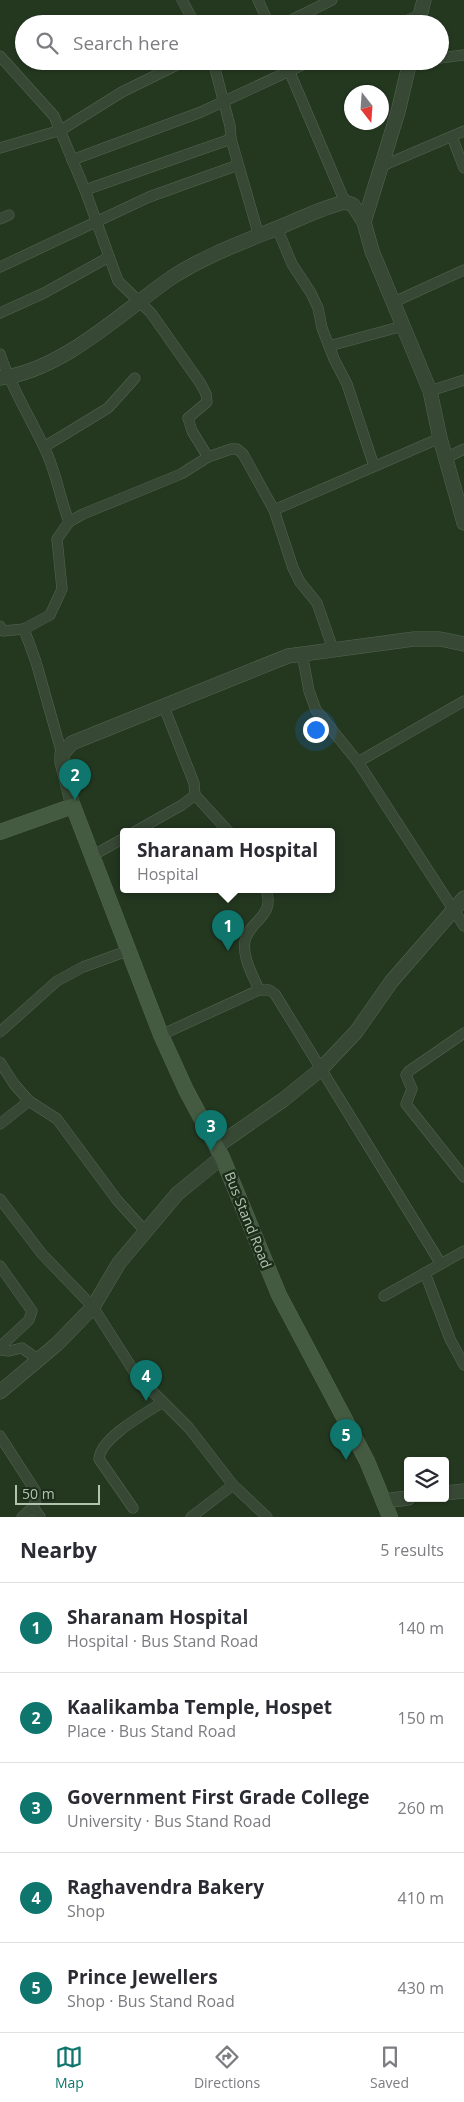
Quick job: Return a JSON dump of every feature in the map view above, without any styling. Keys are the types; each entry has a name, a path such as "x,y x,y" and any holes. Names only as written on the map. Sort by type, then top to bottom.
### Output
{"main road":[{"path":"0,832 73,806"},
{"name":"Bus Stand Road","path":"73,806 127,951 161,1035 186,1090 220,1152 279,1295 367,1461 390,1517"}],"street":[{"path":"182,0 190,15"},
{"path":"258,0 265,15"},
{"path":"301,15 332,0"},
{"path":"420,15 424,0"},
{"path":"449,57 464,55"},
{"path":"0,56 50,110 61,130 97,221 118,281 140,301 182,354 206,394 207,402 188,418 192,431 208,457"},
{"path":"0,148 61,130 122,92 167,70"},
{"path":"215,70 224,101 231,139 259,236"},
{"path":"364,222 411,70"},
{"path":"72,160 201,112 289,71 345,202"},
{"path":"382,166 464,131"},
{"path":"452,137 464,168"},
{"path":"85,190 231,139"},
{"path":"0,267 160,193 238,165"},
{"path":"4,377 57,359 170,279 211,257 277,228 345,202 353,205 364,222 372,251 430,391 440,438 464,523"},
{"path":"277,228 292,264 311,293 318,308 322,328 347,384 374,466"},
{"path":"0,313 44,293 109,257"},
{"path":"394,302 464,270"},
{"path":"329,346 403,326"},
{"path":"0,354 4,377 44,447 54,471 69,522"},
{"path":"44,447 108,408 135,378"},
{"path":"430,391 464,380"},
{"path":"274,510 440,438"},
{"path":"0,626 3,631 24,629 50,615 62,592 57,539 69,522 105,504 181,474 208,457 231,449 237,449 243,454 274,510 293,568 300,582 317,603 333,649"},
{"path":"446,458 464,450"},
{"path":"24,629 36,662 62,754 62,762 73,806"},
{"path":"62,754 72,743 271,662 302,653 414,640 440,639 464,644"},
{"path":"302,653 309,691 316,710 358,762 464,926"},
{"path":"358,762 464,701"},
{"path":"164,707 194,783 195,795 225,828"},
{"path":"141,828 182,805 195,795"},
{"path":"92,856 120,840"},
{"path":"259,990 246,960 244,948 247,934 265,913 268,901 267,893"},
{"path":"0,1392 57,1344 93,1306 119,1263 177,1194 220,1152 320,1070 356,1032 391,982 464,898"},
{"path":"0,1032 62,978 82,967 127,951"},
{"path":"161,1035 259,990 269,990 275,994 440,1264"},
{"path":"464,1033 406,1075 412,1089 406,1104 464,1177"},
{"path":"0,1062 14,1084 29,1100 57,1119 117,1200 146,1232"},
{"path":"0,1124 29,1100"},
{"path":"0,1199 42,1254 93,1306 137,1376 189,1428 233,1485 261,1515"},
{"path":"384,1296 464,1251"},
{"path":"0,1266 32,1311 29,1320 0,1349"},
{"path":"425,1273 450,1339 464,1365"},
{"path":"0,1349 9,1351 22,1348 38,1360"},
{"path":"133,1508 100,1459 100,1452 104,1445 122,1429 163,1402"},
{"path":"0,1436 38,1495 33,1507 22,1517"},
{"path":"191,1517 233,1485"},
{"path":"449,1493 464,1491"},
{"path":"383,1501 404,1498"},
{"path":"33,1507 40,1517"}],"place":[{"name":"Kaalikamba Temple, Hospet","path":"75,800"},
{"name":"Sharanam Hospital","path":"228,951"},
{"name":"Government First Grade College","path":"211,1151"},
{"name":"Raghavendra Bakery","path":"146,1401"},
{"name":"Prince Jewellers","path":"346,1460"}]}
